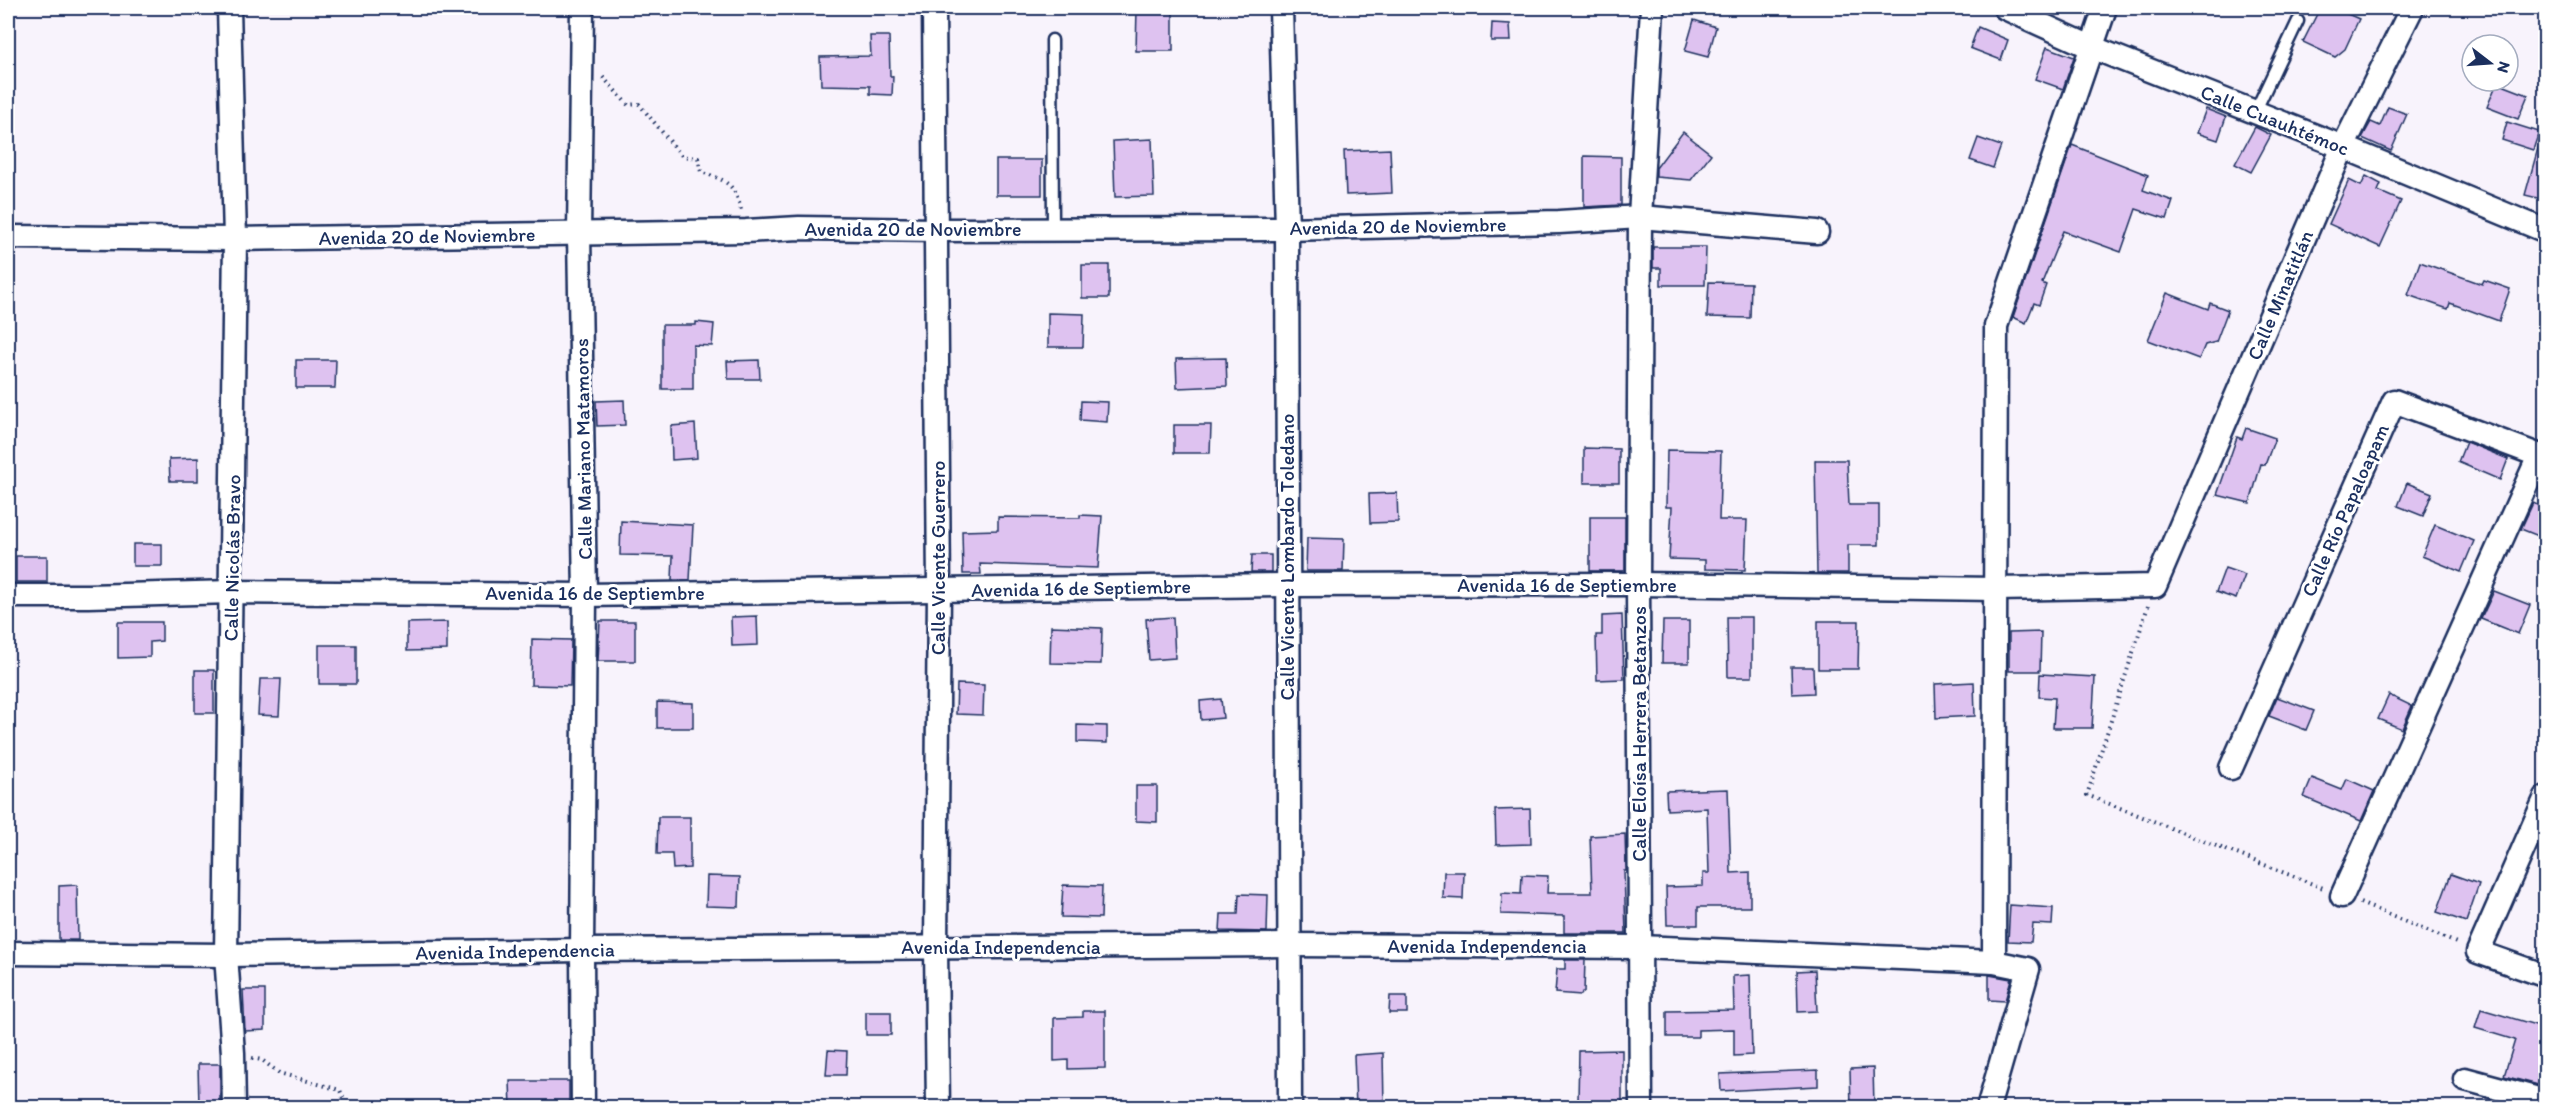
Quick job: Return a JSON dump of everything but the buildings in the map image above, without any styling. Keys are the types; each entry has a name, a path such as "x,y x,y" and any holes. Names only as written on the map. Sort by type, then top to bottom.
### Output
{"street":[{"name":"Calle Nicolás Bravo","path":"229,8 235,239 226,955 233,1053 234,1107"},
{"name":"Calle Mariano Matamoros","path":"582,8 579,233 585,595 583,1107"},
{"name":"Calle Vicente Guerrero","path":"934,8 939,590 936,948 938,1107"},
{"name":"Calle Vicente Lombardo Toledano","path":"1281,8 1287,229 1290,1107"},
{"name":"Calle Cuauhtémoc","path":"2006,8 2091,47 2546,231"},
{"path":"1994,962 1996,326 2105,8"},
{"name":"Calle Minatitlán","path":"2155,586 2343,147 2412,8"},
{"name":"Calle Eloísa Herrera Betanzos","path":"1641,1107 1638,584 1641,217 1649,9"},
{"name":"Avenida 20 de Noviembre","path":"8,237 235,239 746,231 799,228 1287,229 1559,222 1641,217 1817,232"},
{"name":"Calle Río Papaloapam","path":"2231,768 2394,401 2542,457"},
{"path":"2342,896 2542,457"},
{"name":"Avenida 16 de Septiembre","path":"8,596 232,592 585,595 1287,585 1638,584 1995,589 2155,586"},
{"path":"2546,797 2478,952 2546,976"},
{"name":"Avenida Independencia","path":"8,953 226,955 1290,945 1640,947 1994,962 2028,969 1988,1107"},
{"path":"2465,1079 2546,1101"}],"lane":[{"path":"2255,112 2298,21"},
{"path":"1052,40 1053,229"}],"path":[{"path":"582,54 628,105 639,104 682,156 698,158 701,172 724,179 738,194 746,231"},
{"path":"2155,586 2087,795 2478,952"},
{"path":"233,1053 262,1060 279,1073 340,1090 347,1107"}]}
